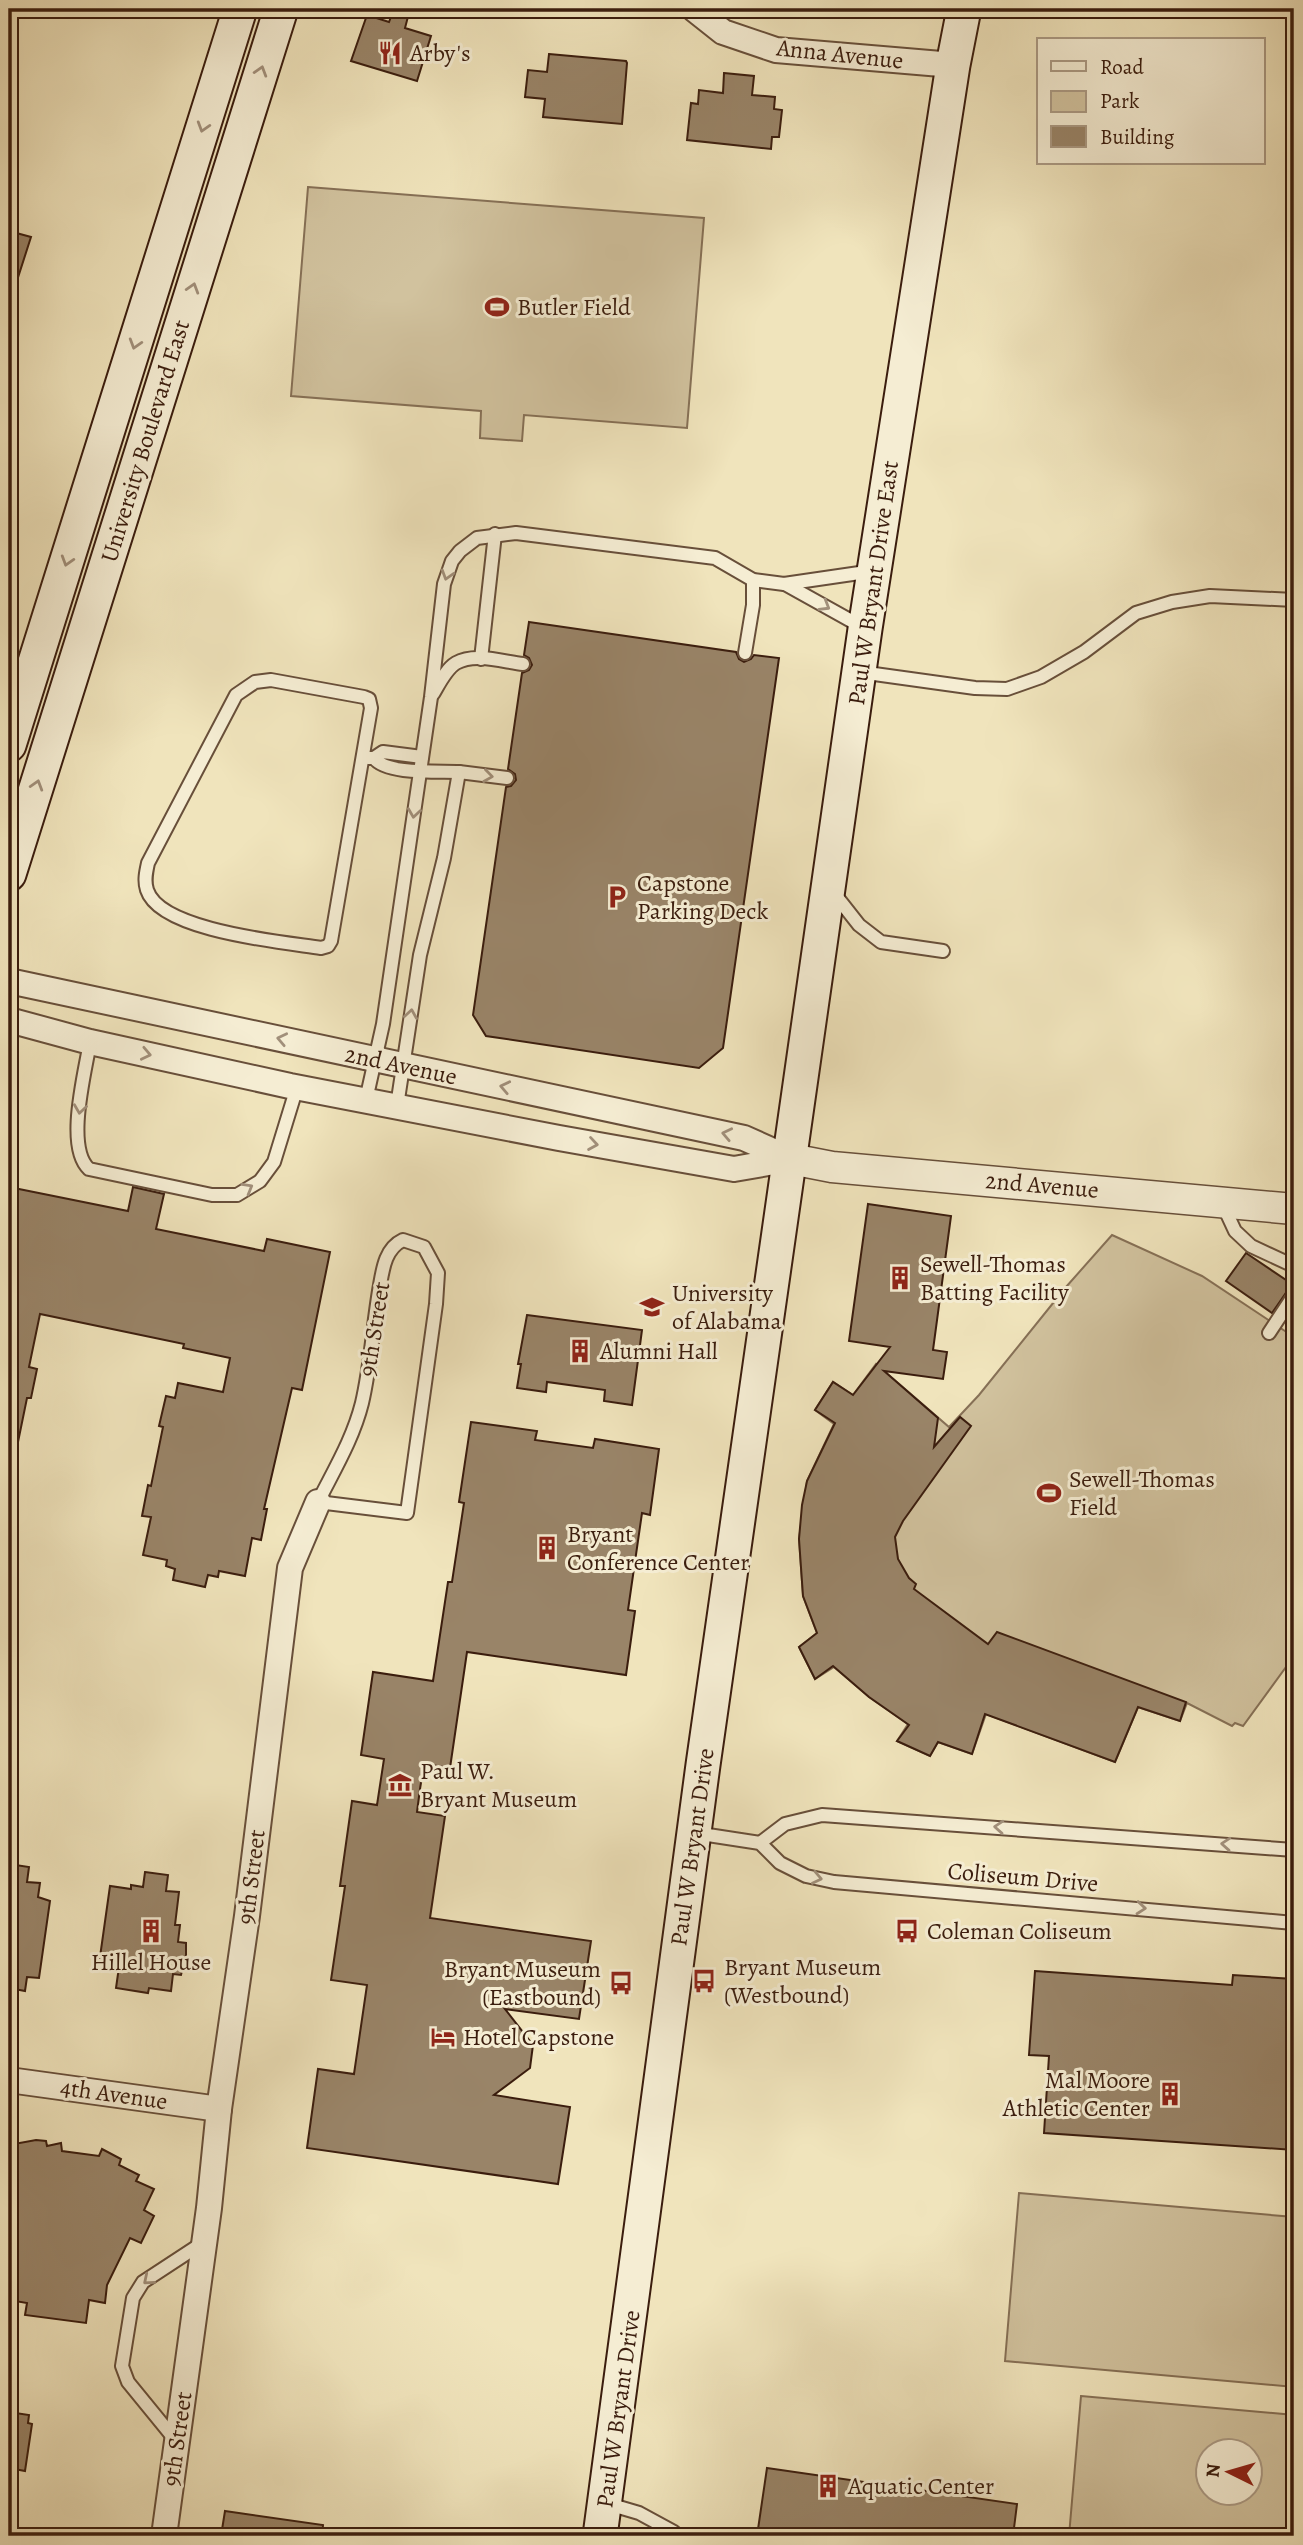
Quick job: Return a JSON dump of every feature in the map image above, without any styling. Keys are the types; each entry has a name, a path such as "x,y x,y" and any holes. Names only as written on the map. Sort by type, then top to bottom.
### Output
{"main road":[{"name":"University Boulevard East","path":"9,745 240,9"},
{"name":"University Boulevard East","path":"9,874 281,9"},
{"name":"Paul W Bryant Drive East","path":"791,1158 865,629 964,9"},
{"name":"Paul W Bryant Drive","path":"600,2536 694,1833 791,1158"}],"street":[{"name":"Anna Avenue","path":"694,9 723,32 776,50 953,65"},
{"name":"2nd Avenue","path":"9,981 744,1138 791,1158 832,1167 1294,1209"},
{"name":"2nd Avenue","path":"9,1020 90,1042 297,1087 734,1169 791,1158"},
{"name":"9th Street","path":"164,2536 204,2242 219,2109 247,1916 290,1568 318,1502"},
{"name":"4th Avenue","path":"9,2080 219,2109"}],"lane":[{"path":"366,1100 383,1024 431,697 444,584 452,561 460,551 477,538 516,533 715,558 753,580 785,584 874,571"},
{"path":"481,659 495,534"},
{"path":"745,653 753,605 753,580"},
{"path":"785,584 865,629"},
{"path":"859,672 975,688 1007,689 1041,677 1084,652 1136,613 1210,596 1294,600"},
{"path":"431,697 447,671 456,663 473,658 523,664"},
{"path":"271,680 369,699 369,758 328,946 321,948 191,924 170,916 157,905 147,890 145,876 148,863 230,707 243,688 254,682 271,680"},
{"path":"369,758 383,752 422,757"},
{"path":"369,758 382,766 507,778"},
{"path":"397,1106 420,955 444,858 459,772"},
{"path":"829,887 859,925 880,942 943,951"},
{"path":"90,1042 76,1135 78,1153 82,1163 89,1169 212,1195 237,1195 260,1181 274,1162 297,1087"},
{"path":"1222,1203 1236,1231 1251,1246 1294,1266"},
{"name":"9th Street","path":"403,1240 424,1247 438,1273 407,1513 318,1502 350,1441 358,1416 386,1260 393,1245 403,1240"},
{"path":"1269,1333 1294,1295"},
{"name":"Coliseum Drive","path":"1294,1850 822,1815 785,1824 760,1843 780,1863 806,1876 834,1882 1294,1923"},
{"path":"694,1833 760,1843"},
{"path":"177,2442 128,2382 122,2366 133,2298 143,2282 204,2242"},
{"path":"605,2503 639,2513 674,2532 675,2536"}],"green space":[{"name":"Butler Field","path":"308,187 704,218 687,428 524,415 522,441 480,438 481,411 291,396"},
{"name":"Sewell-Thomas Field","path":"1112,1235 1202,1276 1294,1337 1294,1656 1243,1726 1235,1723 1232,1726 1187,1703 1180,1721 1138,1707 1115,1762 986,1714 972,1754 938,1742 930,1756 897,1741 908,1724 869,1697 834,1667 815,1679 799,1647 817,1633 803,1596 799,1539 807,1481 834,1424 815,1410 833,1382 853,1395 876,1364 949,1427 979,1395 1066,1287"},
{"path":"1019,2193 1294,2217 1294,2387 1005,2361"},
{"path":"1081,2396 1294,2415 1294,2536 1069,2536"}],"building":[{"name":"Arby's","path":"394,9 410,9 405,28 431,36 417,81 351,61 367,15 389,22"},
{"path":"549,54 626,61 622,124 543,117 545,99 525,97 528,70 547,72"},
{"path":"724,73 754,76 752,95 775,97 774,109 782,110 779,137 772,137 771,149 687,140 691,103 698,104 699,90 723,93"},
{"path":"9,231 31,237 13,293 9,293"},
{"name":"Capstone Parking Deck","path":"529,622 736,652 744,662 754,655 779,658 723,1048 699,1068 486,1036 473,1015 506,787 516,780 515,774 508,769 522,673 532,665 524,655"},
{"path":"9,1187 128,1211 133,1187 164,1194 156,1229 264,1251 267,1239 330,1252 302,1390 292,1388 264,1509 267,1509 261,1540 252,1538 245,1576 219,1571 218,1577 208,1575 205,1587 173,1580 175,1569 166,1566 167,1560 143,1555 151,1517 142,1516 163,1427 159,1426 166,1396 175,1398 178,1383 223,1392 230,1358 183,1348 184,1344 40,1314 29,1367 37,1369 31,1398 27,1398 17,1447 9,1446"},
{"path":"868,1204 951,1216 933,1350 947,1352 943,1379 884,1371 938,1418 934,1447 960,1417 971,1426 903,1521 895,1537 898,1559 909,1578 916,1584 914,1589 988,1644 997,1632 1186,1702 1180,1721 1138,1707 1115,1762 985,1714 972,1754 938,1742 930,1756 897,1741 909,1725 869,1697 833,1666 815,1679 799,1647 817,1633 803,1596 799,1539 802,1505 807,1481 835,1423 815,1410 833,1382 853,1395 890,1347 849,1341"},
{"path":"1246,1253 1292,1284 1272,1313 1226,1281"},
{"name":"Alumni Hall","path":"527,1315 642,1330 632,1405 604,1401 605,1390 547,1382 546,1392 517,1388 521,1364 518,1364"},
{"path":"471,1422 537,1431 535,1440 593,1448 595,1439 659,1449 650,1515 642,1513 628,1610 635,1611 626,1675 467,1652 450,1768 424,1764 420,1789 417,1812 445,1816 430,1918 591,1941 579,2019 505,2009 533,2045 530,2068 494,2095 570,2107 558,2184 307,2148 318,2069 354,2074 367,1985 331,1980 345,1886 340,1886 352,1801 377,1805 384,1759 361,1755 373,1672 433,1681 448,1582 452,1582 464,1503 459,1502"},
{"path":"9,1864 29,1867 27,1882 40,1883 38,1897 50,1901 39,1978 27,1977 25,1991 9,1988"},
{"name":"Hillel House","path":"145,1872 168,1875 166,1891 179,1892 175,1925 180,1925 178,1942 186,1943 186,1955 181,1975 173,1974 171,1991 149,1988 148,1993 116,1988 119,1967 99,1964 110,1886 131,1889 131,1885 143,1887"},
{"name":"Mal Moore Athletic Center","path":"1035,1971 1232,1985 1233,1975 1294,1979 1294,2150 1044,2133 1049,2056 1029,2055"},
{"path":"46,2141 47,2146 61,2143 62,2151 99,2156 102,2149 121,2159 119,2165 139,2175 136,2181 154,2189 144,2210 154,2216 141,2243 130,2238 107,2285 105,2303 89,2300 86,2323 25,2315 27,2303 9,2300 9,2150 15,2149 14,2144"},
{"path":"9,2412 29,2415 28,2423 32,2424 25,2471 9,2468"},
{"name":"Aquatic Center","path":"767,2468 1017,2504 1013,2536 757,2536"},
{"path":"225,2511 323,2525 322,2536 221,2536"}],"place":[{"name":"Arby's","path":"390,53"},
{"name":"Butler Field","path":"497,307"},
{"name":"Capstone Parking Deck","path":"617,897"},
{"name":"Sewell-Thomas Batting Facility","path":"900,1278"},
{"name":"University of Alabama","path":"652,1307"},
{"name":"Alumni Hall","path":"580,1351"},
{"name":"Sewell-Thomas Field","path":"1049,1493"},
{"name":"Bryant Conference Center","path":"547,1548"},
{"name":"Paul W. Bryant Museum","path":"400,1785"},
{"name":"Hillel House","path":"151,1931"},
{"name":"Coleman Coliseum","path":"907,1931"},
{"name":"Bryant Museum (Westbound)","path":"704,1981"},
{"name":"Bryant Museum (Eastbound)","path":"621,1983"},
{"name":"Hotel Capstone","path":"443,2037"},
{"name":"Mal Moore Athletic Center","path":"1170,2094"},
{"name":"Aquatic Center","path":"828,2486"}]}
